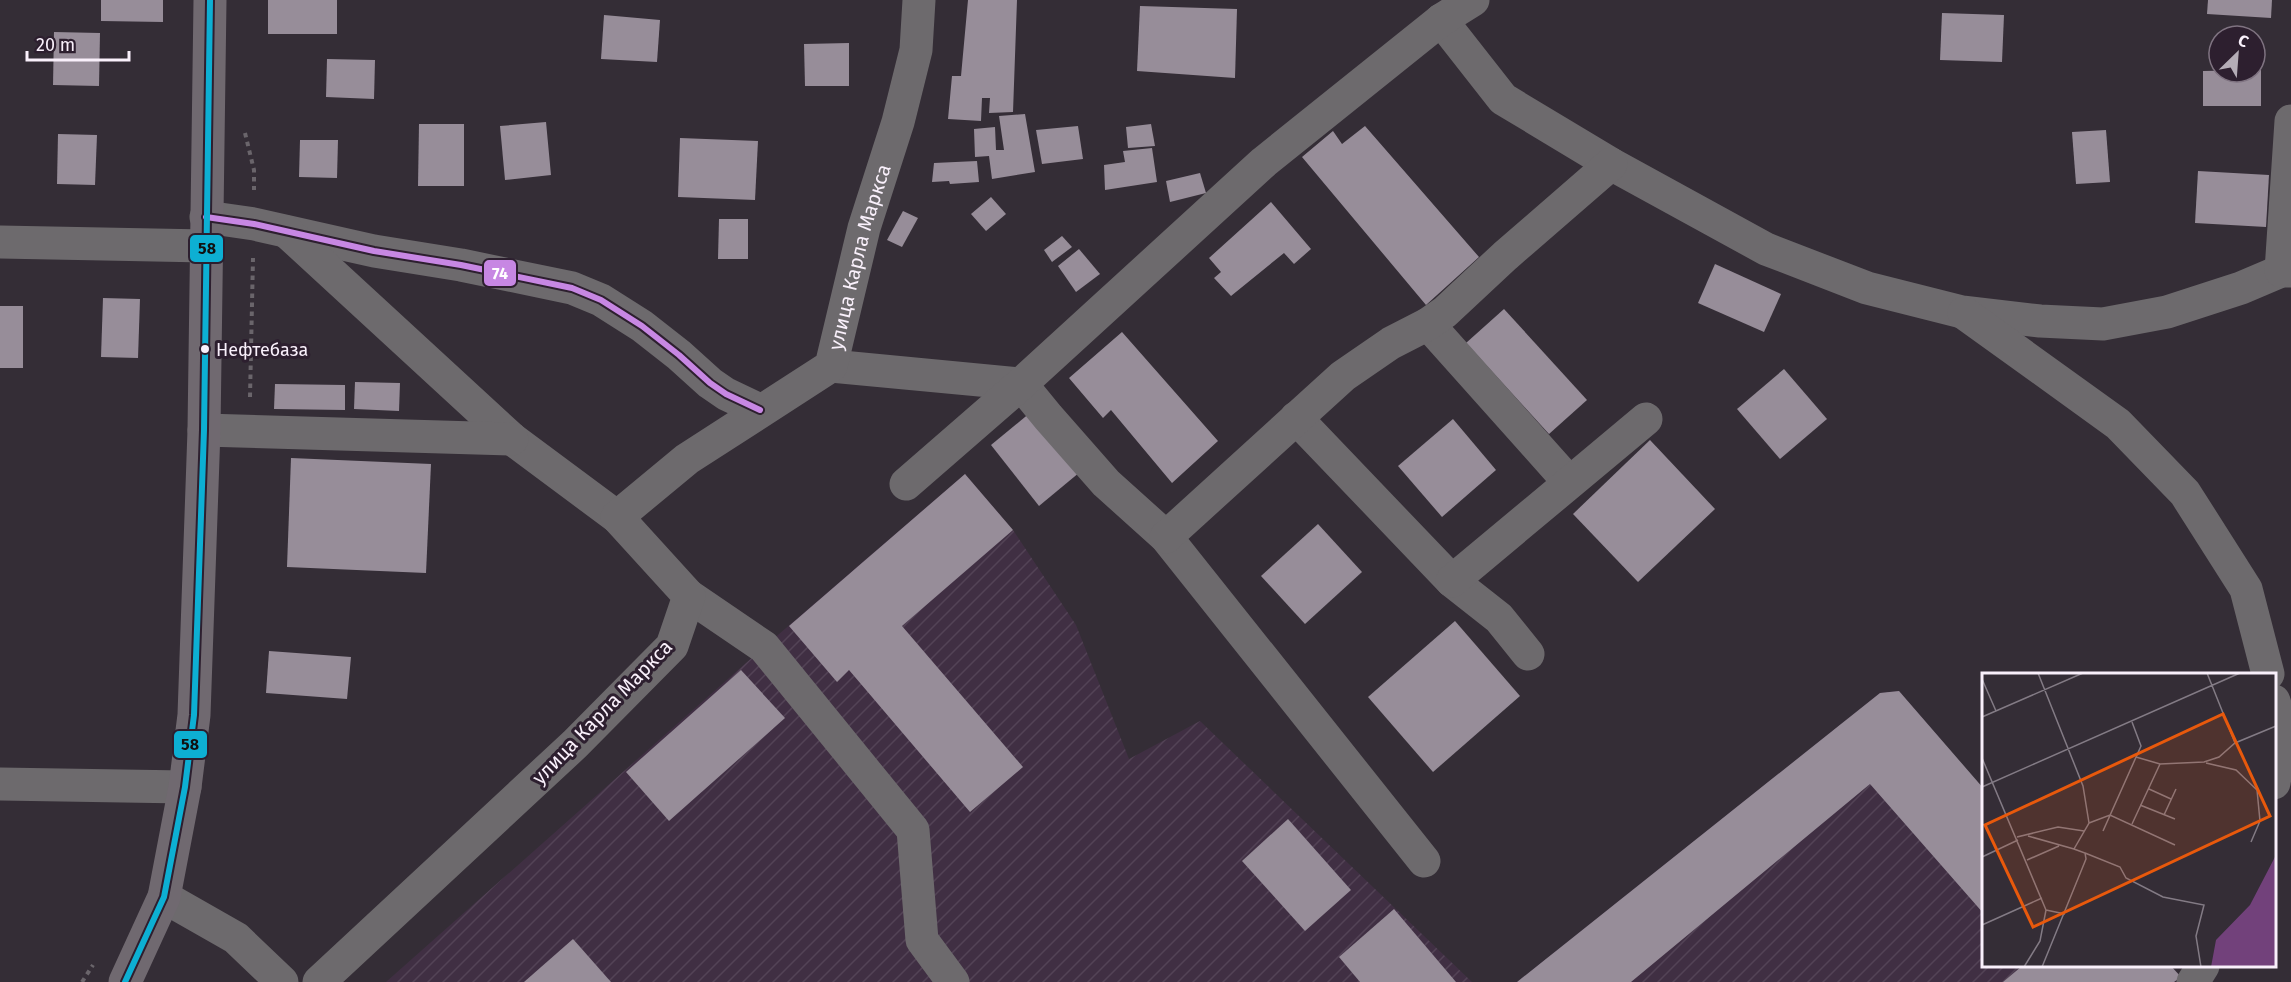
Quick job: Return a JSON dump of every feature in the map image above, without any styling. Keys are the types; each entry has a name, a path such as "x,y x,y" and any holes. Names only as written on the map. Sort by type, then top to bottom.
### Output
{"main road":[{"path":"125,982 164,897 185,787 194,716 204,430 210,0"}],"street":[{"name":"улица Карла Маркса","path":"617,517 687,459 831,366 864,228 898,122 916,50 919,0"},
{"path":"906,484 1021,384 1264,162 1442,21 1473,0"},
{"path":"1442,21 1503,99 1611,164 1766,249 1867,288 1962,312 2040,321 2103,324 2167,312 2286,271 2291,121"},
{"path":"1166,537 1343,376 1391,343 1428,324 1445,312 1505,256 1611,164"},
{"path":"0,242 206,231 286,231 374,251 461,265 572,288 609,305 642,326 710,383 726,394 760,410"},
{"path":"286,231 512,439 617,517 689,596 764,647 913,830 922,940 953,982"},
{"path":"1962,312 2118,424 2185,492 2246,589 2267,673"},
{"path":"1428,324 1569,482"},
{"path":"831,366 1021,384 1106,483 1166,537 1424,861"},
{"path":"1296,418 1452,581 1499,618 1528,654"},
{"path":"1452,581 1646,418"},
{"path":"204,430 512,439"},
{"name":"улица Карла Маркса","path":"320,982 575,744 672,646 689,596"},
{"path":"2276,708 2283,732 2276,772"},
{"path":"0,784 185,787"},
{"path":"164,897 237,938 282,982"},
{"path":"2193,982 2202,967"}],"path":[{"path":"82,982 98,958"}],"shaded area":[{"path":"965,474 1013,530 1076,625 1129,759 1200,721 1472,982 386,982 764,647"},
{"path":"1899,691 1982,788 1982,967 2172,967 2181,977 2174,982 1517,982 1880,693"}],"building":[{"path":"101,0 163,0 163,22 101,21"},
{"path":"268,0 337,0 337,34 268,34"},
{"path":"968,0 1017,0 1013,112 989,113 990,98 982,98 981,121 948,119 952,76 961,76"},
{"path":"2208,0 2272,0 2271,18 2207,14"},
{"path":"1140,6 1237,9 1235,78 1137,71"},
{"path":"1942,13 2004,15 2002,62 1940,60"},
{"path":"604,15 660,20 657,62 601,59"},
{"path":"54,32 100,33 99,86 53,85"},
{"path":"849,43 849,86 805,86 804,44"},
{"path":"327,59 375,60 374,99 326,97"},
{"path":"2203,71 2207,71 2207,84 2261,84 2261,106 2203,106"},
{"path":"1025,114 1035,172 992,179 989,156 975,157 974,129 995,127 996,150 1004,150 999,116"},
{"path":"546,122 551,175 505,180 500,126"},
{"path":"419,124 464,124 464,186 418,186"},
{"path":"1151,124 1155,146 1128,148 1126,127"},
{"path":"1078,126 1083,159 1042,164 1036,130"},
{"path":"1365,126 1479,257 1426,305 1302,157 1333,131 1342,144"},
{"path":"2106,130 2110,182 2076,184 2072,132"},
{"path":"58,134 97,135 95,185 57,184"},
{"path":"680,138 758,141 755,200 678,197"},
{"path":"300,140 338,140 337,178 299,177"},
{"path":"1152,148 1157,182 1105,190 1104,165 1125,162 1123,151"},
{"path":"977,161 979,182 950,184 949,181 932,182 934,163"},
{"path":"2198,171 2269,175 2266,227 2195,223"},
{"path":"1200,173 1206,193 1170,202 1166,181"},
{"path":"991,197 1006,214 986,231 971,214"},
{"path":"1271,202 1311,249 1294,264 1284,253 1231,296 1214,278 1221,272 1209,258"},
{"path":"903,211 918,218 902,247 887,240"},
{"path":"719,219 748,219 748,259 718,259"},
{"path":"1062,236 1072,247 1052,262 1044,250"},
{"path":"1079,249 1100,274 1076,292 1058,266"},
{"path":"1715,264 1781,294 1764,332 1698,303"},
{"path":"103,298 140,299 138,358 101,357"},
{"path":"0,306 23,306 23,368 0,368"},
{"path":"1504,309 1587,400 1549,434 1466,343"},
{"path":"1122,332 1218,441 1172,483 1111,410 1103,418 1069,378"},
{"path":"1784,369 1827,419 1780,459 1737,409"},
{"path":"355,382 400,383 399,411 354,409"},
{"path":"275,384 345,385 345,410 274,409"},
{"path":"1031,412 1080,472 1039,506 991,445"},
{"path":"1453,419 1496,470 1442,517 1398,466"},
{"path":"1650,440 1715,509 1638,582 1573,514"},
{"path":"291,458 431,464 426,573 287,567"},
{"path":"965,474 1013,530 902,626 1023,767 970,812 849,670 837,682 789,626"},
{"path":"1318,524 1362,572 1305,624 1261,576"},
{"path":"1455,621 1520,696 1433,772 1368,697"},
{"path":"269,651 351,657 347,699 266,693"},
{"path":"741,670 785,718 669,821 626,772"},
{"path":"1899,691 1982,787 1982,912 1870,784 1631,982 1517,982 1880,693"},
{"path":"1288,819 1351,890 1305,931 1242,861"},
{"path":"1394,909 1456,982 1360,982 1339,957"},
{"path":"573,939 611,982 524,982"},
{"path":"2021,967 2172,967 2181,977 2174,982 2003,982"}],"transit line":[{"name":"58","path":"125,982 164,897 185,787 194,715 204,430 210,0"},
{"name":"74","path":"206,217 254,224 374,251 461,265 572,288 601,300 642,326 710,383 726,394 760,410"}],"place":[{"name":"Нефтебаза","path":"205,349"}]}
